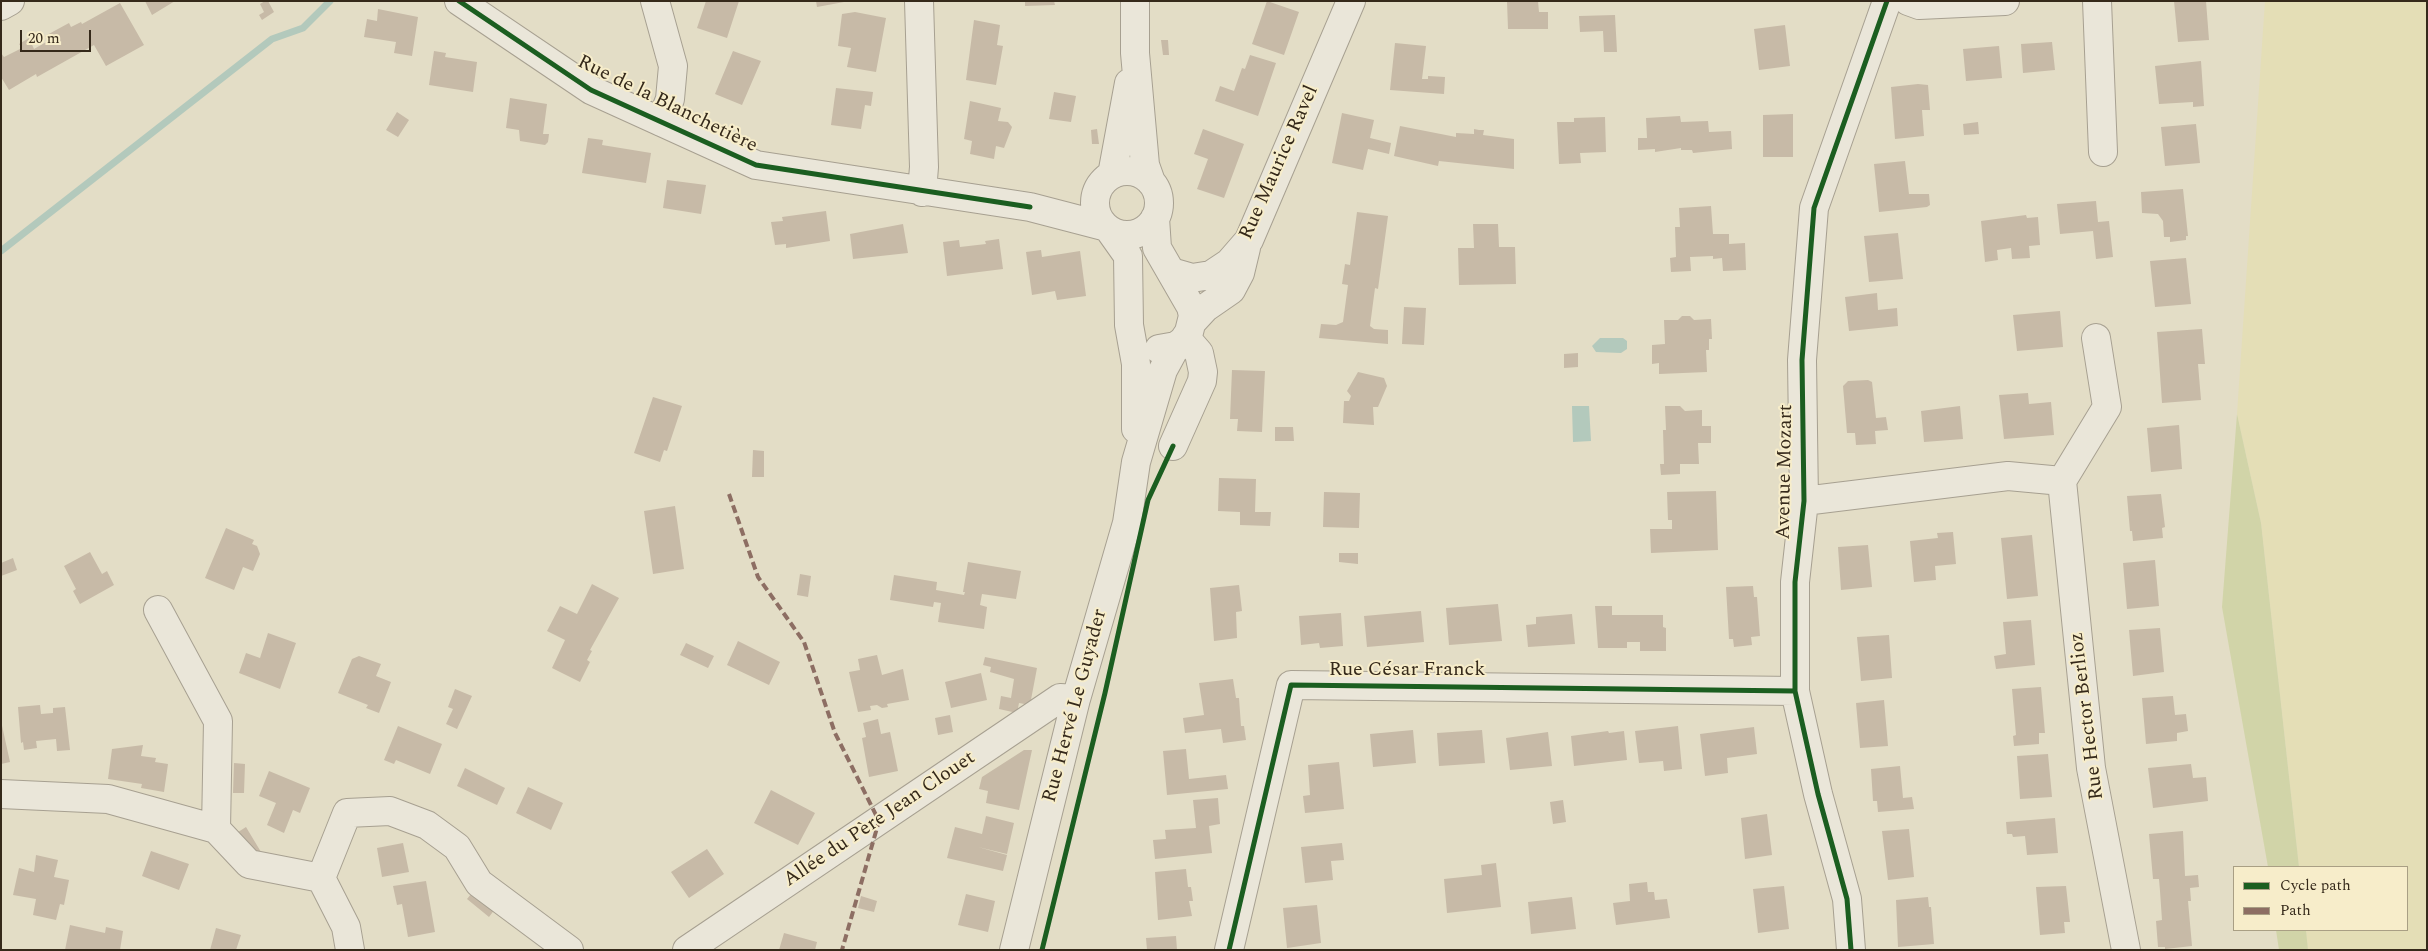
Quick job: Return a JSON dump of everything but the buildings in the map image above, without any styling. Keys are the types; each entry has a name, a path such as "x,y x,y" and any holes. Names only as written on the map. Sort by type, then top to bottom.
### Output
{"street":[{"path":"1,6 10,1"},
{"name":"Rue de la Blanchetière","path":"459,1 591,90 756,165 922,192 1030,207 1107,229"},
{"path":"655,1 673,66 670,99 661,122"},
{"path":"919,1 924,157 922,192"},
{"path":"1135,1 1134,53 1145,165 1150,182 1159,199 1155,218 1157,248 1191,308 1185,335"},
{"name":"Rue Maurice Ravel","path":"1171,272 1192,278 1211,275 1229,263 1249,240 1351,1"},
{"name":"Avenue Mozart","path":"1851,950 1846,899 1818,794 1795,690 1796,582 1804,500 1802,360 1814,208 1887,1"},
{"path":"1908,1 1920,6 2005,1"},
{"path":"2097,1 2102,152"},
{"path":"1134,53 1104,183 1095,210 1107,229 1131,235 1141,232 1155,218"},
{"path":"1030,207 1062,202 1129,172 1137,173 1150,182"},
{"name":"Rue Hervé Le Guyader","path":"1107,229 1128,256 1129,325 1132,332 1136,364 1136,462"},
{"name":"Rue Hervé Le Guyader","path":"1014,950 1076,699 1127,522 1136,462 1163,370 1204,308 1231,290 1240,273 1249,240"},
{"path":"1132,332 1138,341 1148,347 1157,349 1185,335"},
{"path":"1173,446 1202,381 1203,372 1199,353 1185,335"},
{"path":"1804,500 2008,476 2062,481 2107,406 2096,338"},
{"name":"Rue Hector Berlioz","path":"2062,481 2091,768 2126,950"},
{"path":"158,610 218,721 216,829"},
{"name":"Rue César Franck","path":"1229,950 1291,685 1795,690"},
{"name":"Allée du Père Jean Clouet","path":"687,950 1060,698 1076,699"},
{"path":"1,794 108,799 216,829 249,864 321,878"},
{"path":"350,950 346,927 321,878 347,814 390,811 427,825 457,847 479,883 569,950"}],"shaded area":[{"path":"2265,1 2427,1 2427,950 2308,950 2306,931 2408,931 2408,866 2299,866 2261,523 2237,414"},
{"path":"1600,338 1623,338 1627,341 1627,349 1621,353 1596,352 1592,346"},
{"path":"1572,406 1589,406 1591,441 1573,442"}],"green space":[{"path":"2237,414 2261,523 2299,866 2268,866 2222,607"},
{"path":"2276,931 2306,931 2308,950 2279,950"}],"waterway":[{"path":"1,251 272,39 303,28 330,1"}],"marked path":[{"path":"729,494 758,577 804,642 835,733 879,821 842,950"}],"cycle path":[{"path":"459,1 591,90 756,165 1030,207"},
{"path":"1851,950 1847,899 1818,794 1795,691 1795,582 1804,501 1802,360 1814,208 1887,1"},
{"path":"1042,950 1105,693 1148,500 1173,446"},
{"path":"1229,950 1291,685 1795,691"}]}
